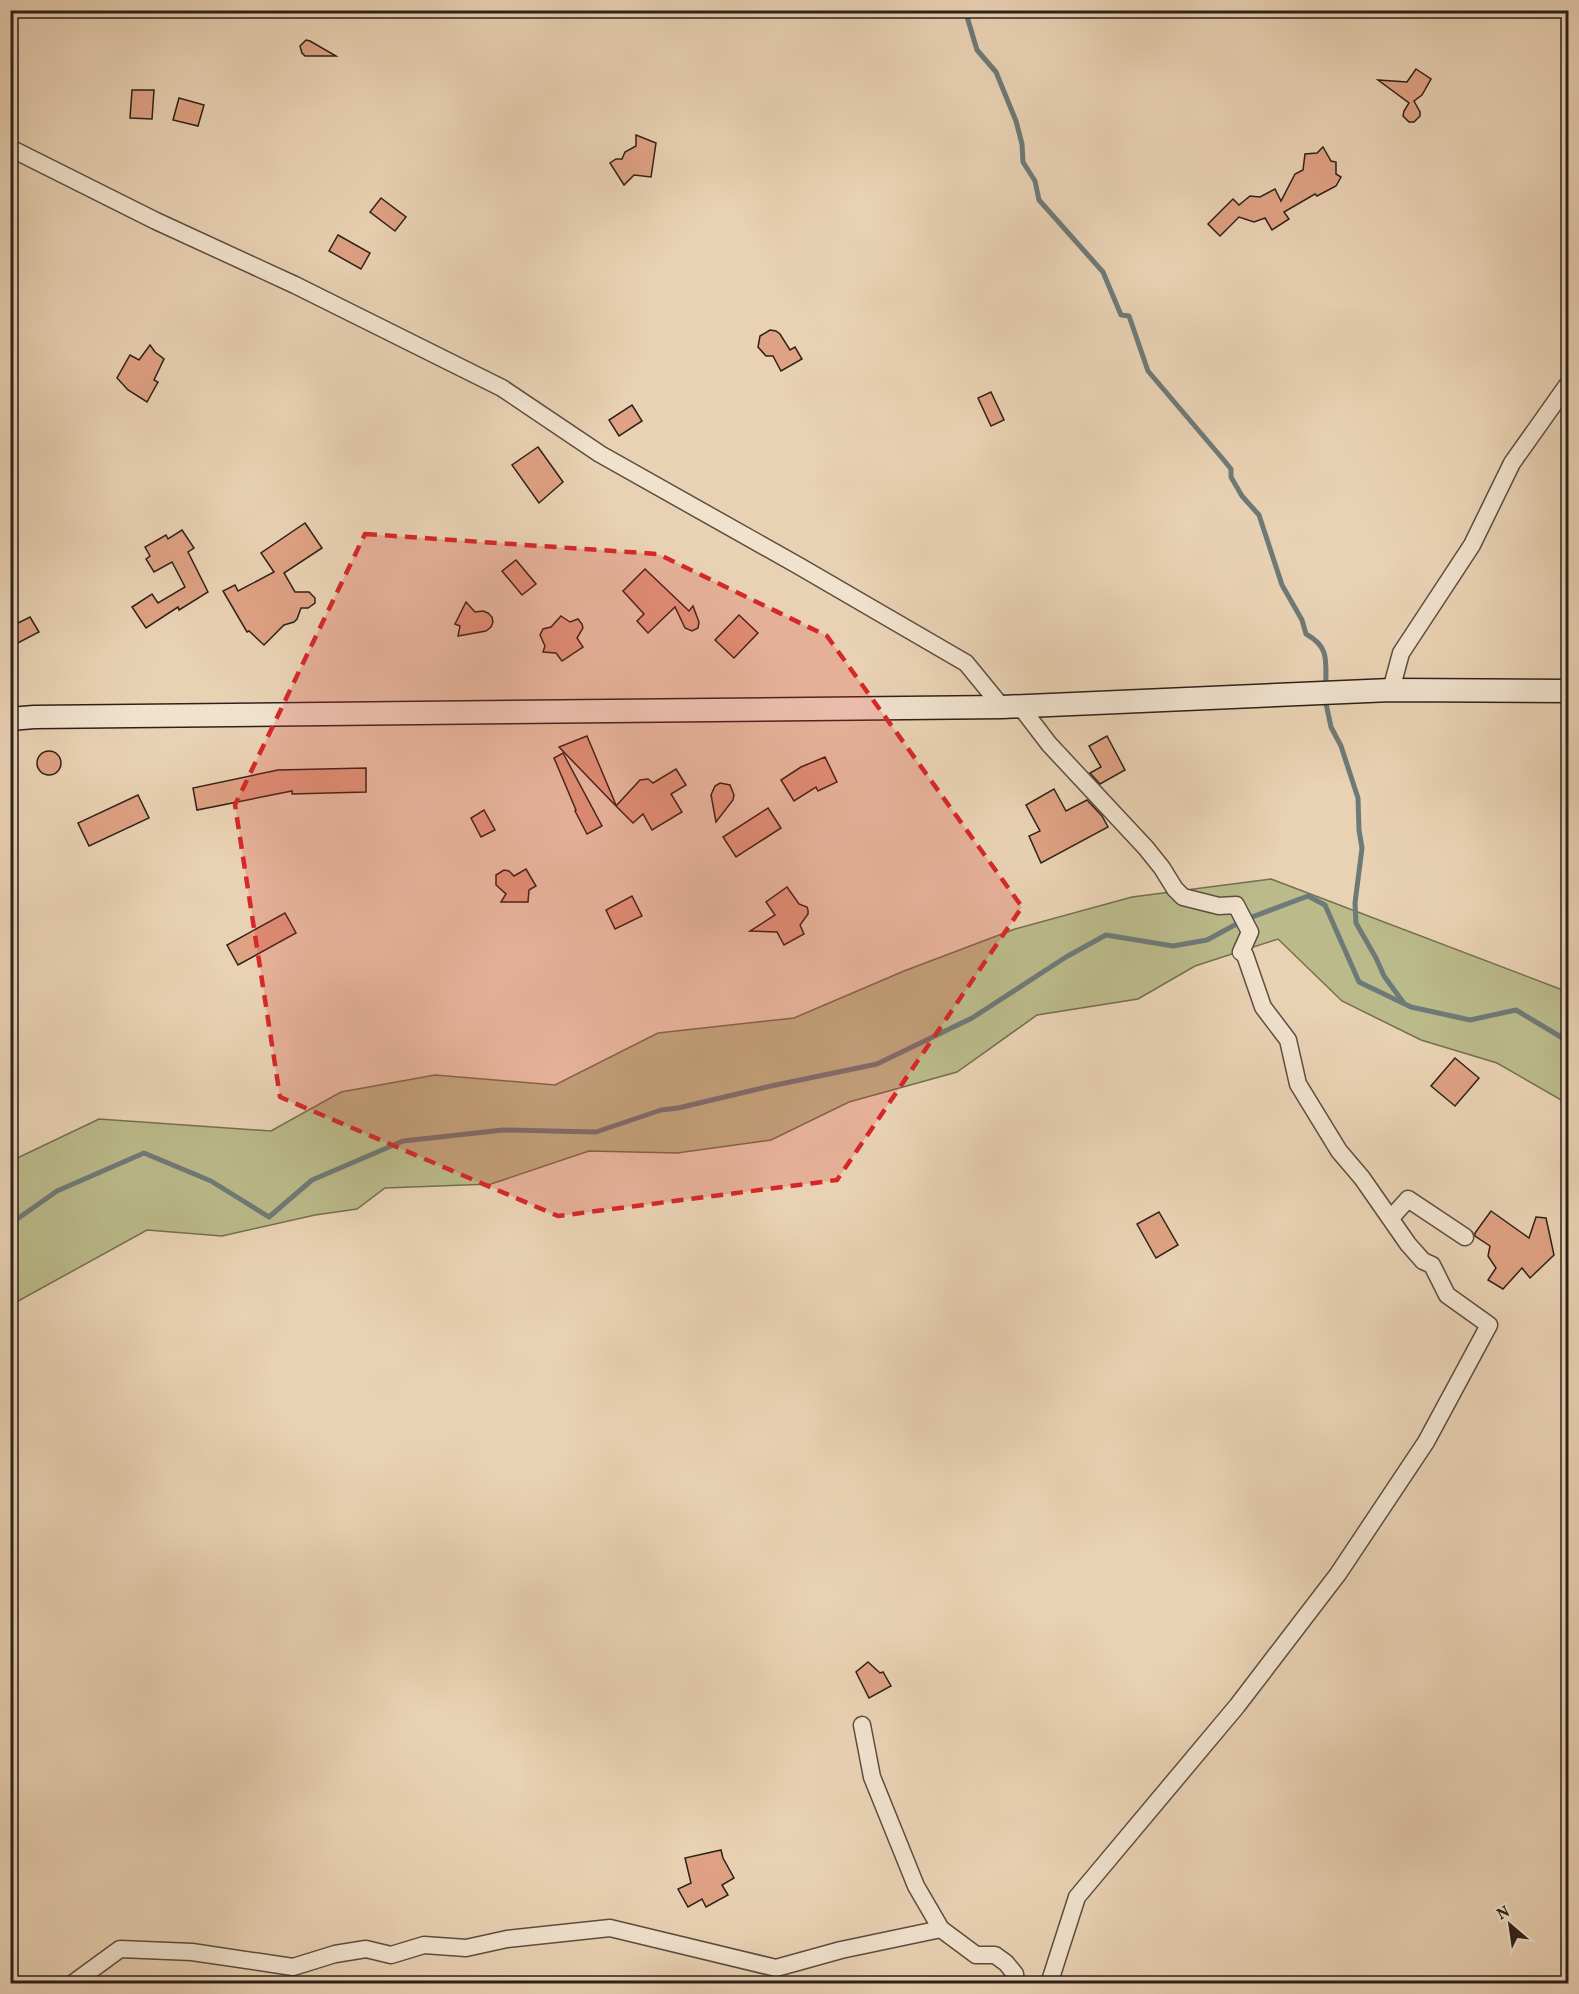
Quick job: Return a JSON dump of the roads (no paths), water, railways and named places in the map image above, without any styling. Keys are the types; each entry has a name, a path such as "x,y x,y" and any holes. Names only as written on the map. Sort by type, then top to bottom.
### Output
{"main road":[{"path":"10,719 1011,707 1391,690 1569,691"}],"street":[{"path":"10,148 156,221 295,285 502,388 600,454 966,663 1049,744 1146,848 1183,897 1219,906 1236,905 1250,932 1241,952 1245,955 1263,1007 1288,1040 1298,1084 1339,1151 1362,1178 1408,1244 1423,1261 1432,1265 1447,1295 1489,1325 1426,1442 1338,1574 1237,1706 1077,1897 1049,1983"},
{"path":"1391,690 1401,653 1472,545 1512,464 1569,384"},
{"path":"1390,1218 1408,1199 1465,1237"},
{"path":"861,1725 872,1777 916,1886 940,1929 976,1955 996,1955 1015,1974 1016,1983"},
{"path":"72,1983 120,1949 192,1952 293,1967 334,1954 366,1949 391,1954 424,1945 466,1948 507,1940 610,1928 776,1968 841,1950 940,1929"}],"waterway":[{"path":"965,10 977,50 996,72 1016,121 1022,144 1023,162 1035,181 1039,200 1103,272 1121,315 1129,316 1148,371 1231,469 1231,477 1242,496 1259,515 1282,585 1302,620 1306,634 1314,639 1323,650 1326,663 1326,687"},
{"path":"1325,699 1331,727 1341,746 1358,798 1362,848 1355,903 1356,923 1384,976 1403,1002"},
{"path":"10,1224 57,1191 144,1153 211,1181 269,1217 312,1180 403,1141 503,1130 596,1132 661,1110 877,1064 972,1018 1066,957 1106,935 1173,946 1207,940 1244,920 1308,896 1325,905 1359,982 1411,1007 1470,1020 1516,1010 1561,1037 1568,1048"}]}
